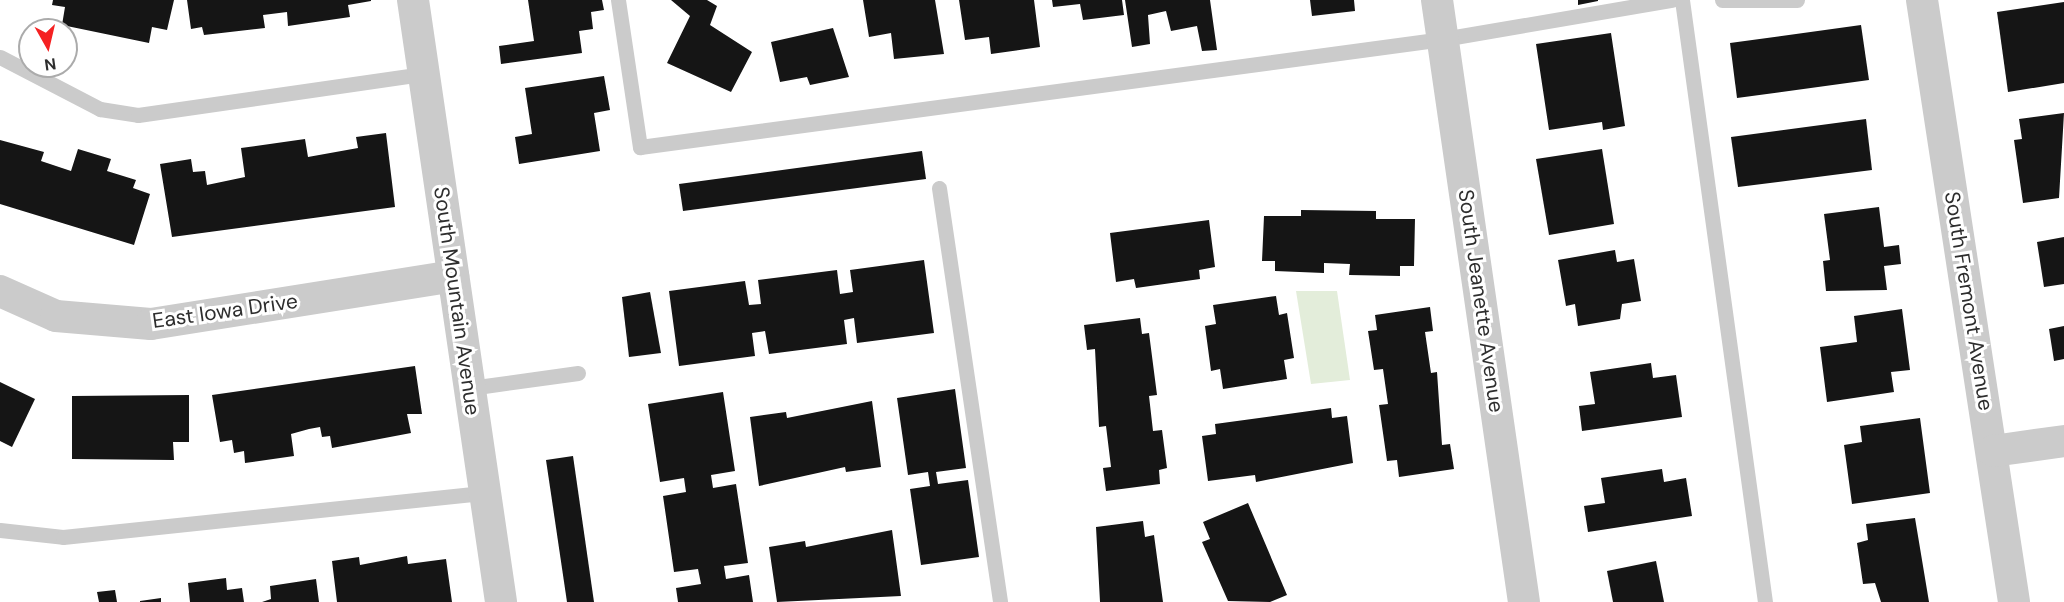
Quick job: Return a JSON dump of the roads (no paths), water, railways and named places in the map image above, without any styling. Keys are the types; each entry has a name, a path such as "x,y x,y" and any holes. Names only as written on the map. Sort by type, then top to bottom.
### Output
{"street":[{"name":"South Mountain Avenue","path":"413,0 501,602"},
{"name":"South Jeanette Avenue","path":"1437,0 1524,602"},
{"name":"South Fremont Avenue","path":"1922,0 2014,602"},
{"name":"East Iowa Drive","path":"0,291 56,316 151,324 453,276"},
{"path":"1992,450 2064,441"}],"lane":[{"path":"618,0 639,147 1443,39 1672,0"},
{"path":"1682,0 1766,602"},
{"path":"1722,0 1797,0"},
{"path":"0,57 100,108 138,115 423,74"},
{"path":"939,188 1000,602"},
{"path":"470,388 578,373"},
{"path":"0,530 63,537 485,493"}]}
